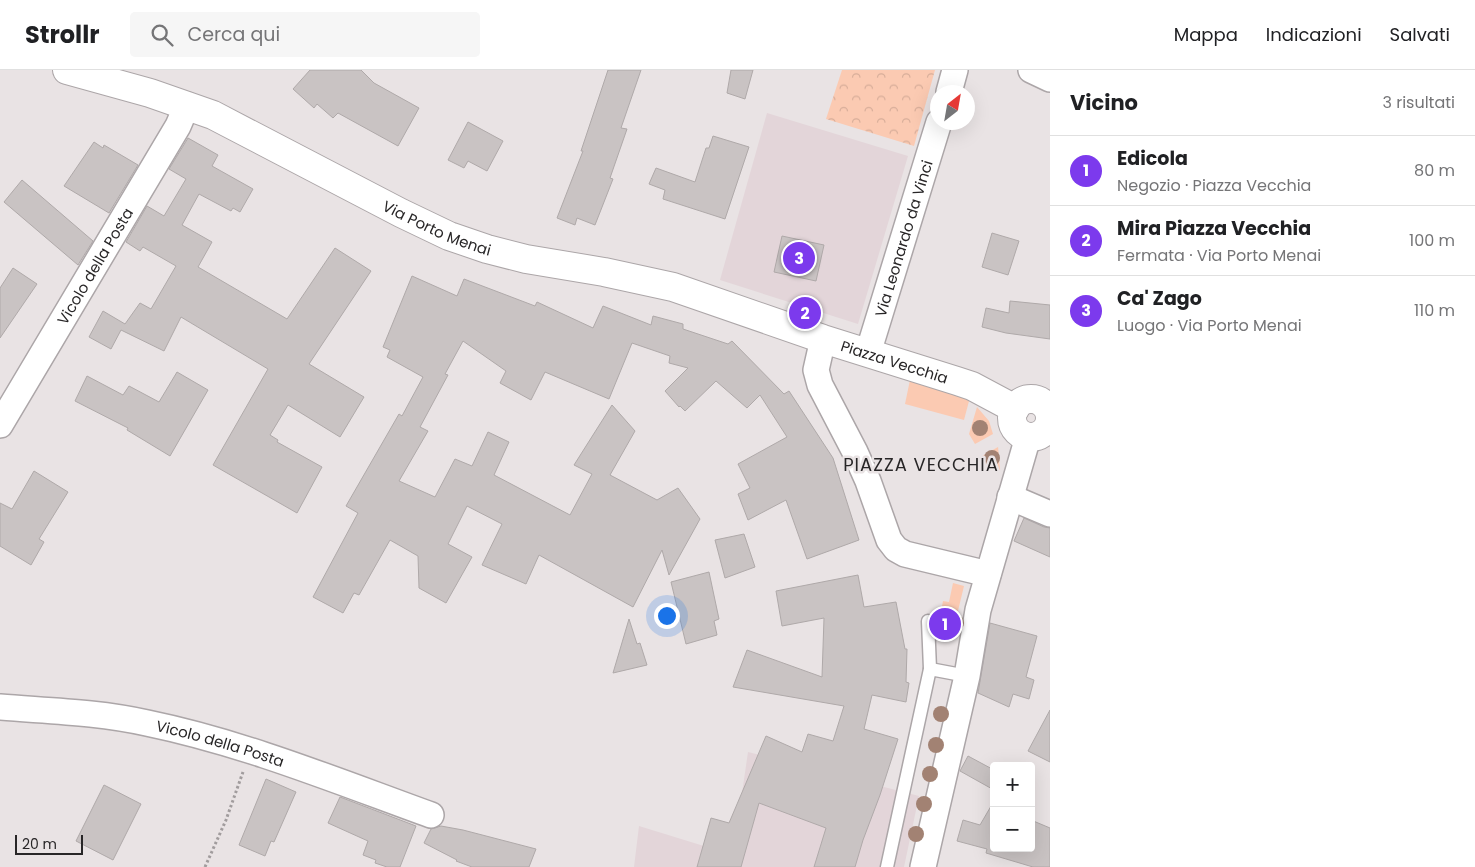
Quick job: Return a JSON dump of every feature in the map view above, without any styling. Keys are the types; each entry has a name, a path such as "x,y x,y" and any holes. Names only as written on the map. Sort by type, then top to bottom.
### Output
{"street":[{"name":"Via Porto Menai","path":"67,70 187,105 229,123 449,236 487,249 526,259 604,272 672,287 824,339"},
{"path":"951,85 956,70"},
{"path":"1031,70 1050,79"},
{"name":"Vicolo della Posta","path":"0,425 178,126 187,105"},
{"name":"Via Leonardo da Vinci","path":"868,353 937,130"},
{"name":"Piazza Vecchia","path":"988,574 905,554 896,549 890,542 856,452 820,385 816,370 824,339 972,386 1015,409"},
{"path":"1034,400 1044,404 1050,413 1049,424 1046,430 1036,436 1028,437 1022,434 1014,426 1012,419 1015,409 1024,401 1034,400"},
{"path":"923,867 967,676 978,610 1028,437"},
{"path":"1010,497 1050,514"},
{"name":"Vicolo della Posta","path":"0,707 98,714 147,723 251,750 431,815"}],"lane":[{"path":"887,867 930,669 928,621"},
{"path":"930,669 967,676"}],"path":[{"path":"205,867 226,820 251,750"}],"shaded area":[{"path":"767,113 908,156 858,324 720,280"},
{"path":"748,752 919,796 904,867 634,867 639,826 733,855"}],"green space":[{"path":"842,70 935,70 914,146 826,119"},
{"path":"910,380 956,394 969,401 964,420 905,404"},
{"path":"977,407 989,421 993,434 975,444 969,434"},
{"path":"998,447 1000,470 975,460"},
{"path":"953,583 964,586 957,615 941,611 943,601 949,602"}],"building":[{"path":"310,70 361,70 374,83 419,108 398,146 338,113 333,118 317,104 314,108 293,89"},
{"path":"608,70 641,70 621,128 627,129 610,178 613,179 595,225 577,218 575,225 557,218 583,151 581,151"},
{"path":"731,70 753,70 745,99 727,93"},
{"path":"468,122 503,141 487,171 468,161 464,168 448,160"},
{"path":"713,136 749,147 725,219 663,199 665,190 649,184 656,168 695,182 706,148 709,148"},
{"path":"188,138 218,155 212,166 253,189 240,212 233,208 231,211 199,194 182,225 212,242 198,267 287,319 335,248 371,271 309,364 364,397 340,437 288,405 270,435 278,440 277,442 322,467 297,513 213,465 268,369 181,317 164,351 121,330 111,349 89,337 103,311 125,324 140,303 151,309 176,266 143,247 140,251 126,242 147,206 164,216 186,179 169,169"},
{"path":"94,142 103,148 104,145 138,165 109,213 64,186"},
{"path":"22,180 93,241 78,265 4,202"},
{"path":"992,233 1019,241 1008,275 982,267"},
{"path":"782,236 824,245 816,281 774,272"},
{"path":"13,268 37,284 0,338 0,288"},
{"path":"412,276 457,296 464,279 535,306 537,302 593,328 603,306 651,325 653,316 683,324 683,329 728,344 732,341 784,394 789,391 833,458 859,540 807,559 786,500 748,520 738,494 750,488 738,464 787,437 760,395 747,408 716,381 685,411 665,391 688,368 669,363 670,356 632,343 609,399 545,372 531,400 500,383 506,371 463,341 445,374 448,375 420,427 428,431 399,481 435,497 455,459 472,466 488,432 509,442 494,475 570,515 592,474 574,465 612,405 635,431 610,475 657,500 678,488 700,519 669,575 662,550 633,607 539,555 526,584 482,565 502,524 467,506 448,544 472,557 446,603 419,588 418,556 390,540 359,595 354,593 343,613 313,597 358,513 346,506 399,414 402,416 423,377 387,357 390,350 383,347"},
{"path":"1010,301 1050,305 1050,339 1006,333 982,327 986,308 1009,313"},
{"path":"177,372 208,390 170,456 127,430 128,428 75,401 87,376 123,395 129,386 159,402"},
{"path":"34,471 68,492 39,539 44,542 31,565 0,546 0,503 12,509"},
{"path":"1024,518 1050,528 1050,557 1014,541"},
{"path":"744,534 755,567 725,578 715,540"},
{"path":"709,572 719,619 714,621 717,635 686,644 671,582"},
{"path":"858,575 864,607 896,602 905,649 907,649 906,682 909,683 906,702 872,695 864,729 898,739 855,867 814,867 826,828 759,803 741,867 697,867 711,818 729,823 766,736 802,752 808,734 833,741 844,706 733,687 747,650 822,677 824,618 782,626 776,591"},
{"path":"629,619 637,644 640,643 647,665 613,673"},
{"path":"990,623 1037,636 1026,677 1034,680 1029,699 1013,694 1009,707 978,693"},
{"path":"1050,710 1050,762 1028,751"},
{"path":"968,756 990,768 990,788 960,771"},
{"path":"266,779 296,792 274,842 271,841 265,856 239,845"},
{"path":"104,785 141,804 113,860 76,841"},
{"path":"340,797 416,826 400,867 387,867 375,863 376,860 363,855 368,841 328,823"},
{"path":"990,808 990,852 1035,852 1035,822 1050,828 1050,867 1033,867 986,853 987,849 957,841 963,820 980,825"},
{"path":"441,826 536,849 529,867 472,867 456,861 424,843 431,829"}],"place":[{"name":"Ca' Zago","path":"799,258"},
{"name":"Mira Piazza Vecchia","path":"805,313"},
{"name":"Edicola","path":"945,624"}],"district":[{"name":"PIAZZA VECCHIA","path":"921,464"}]}
